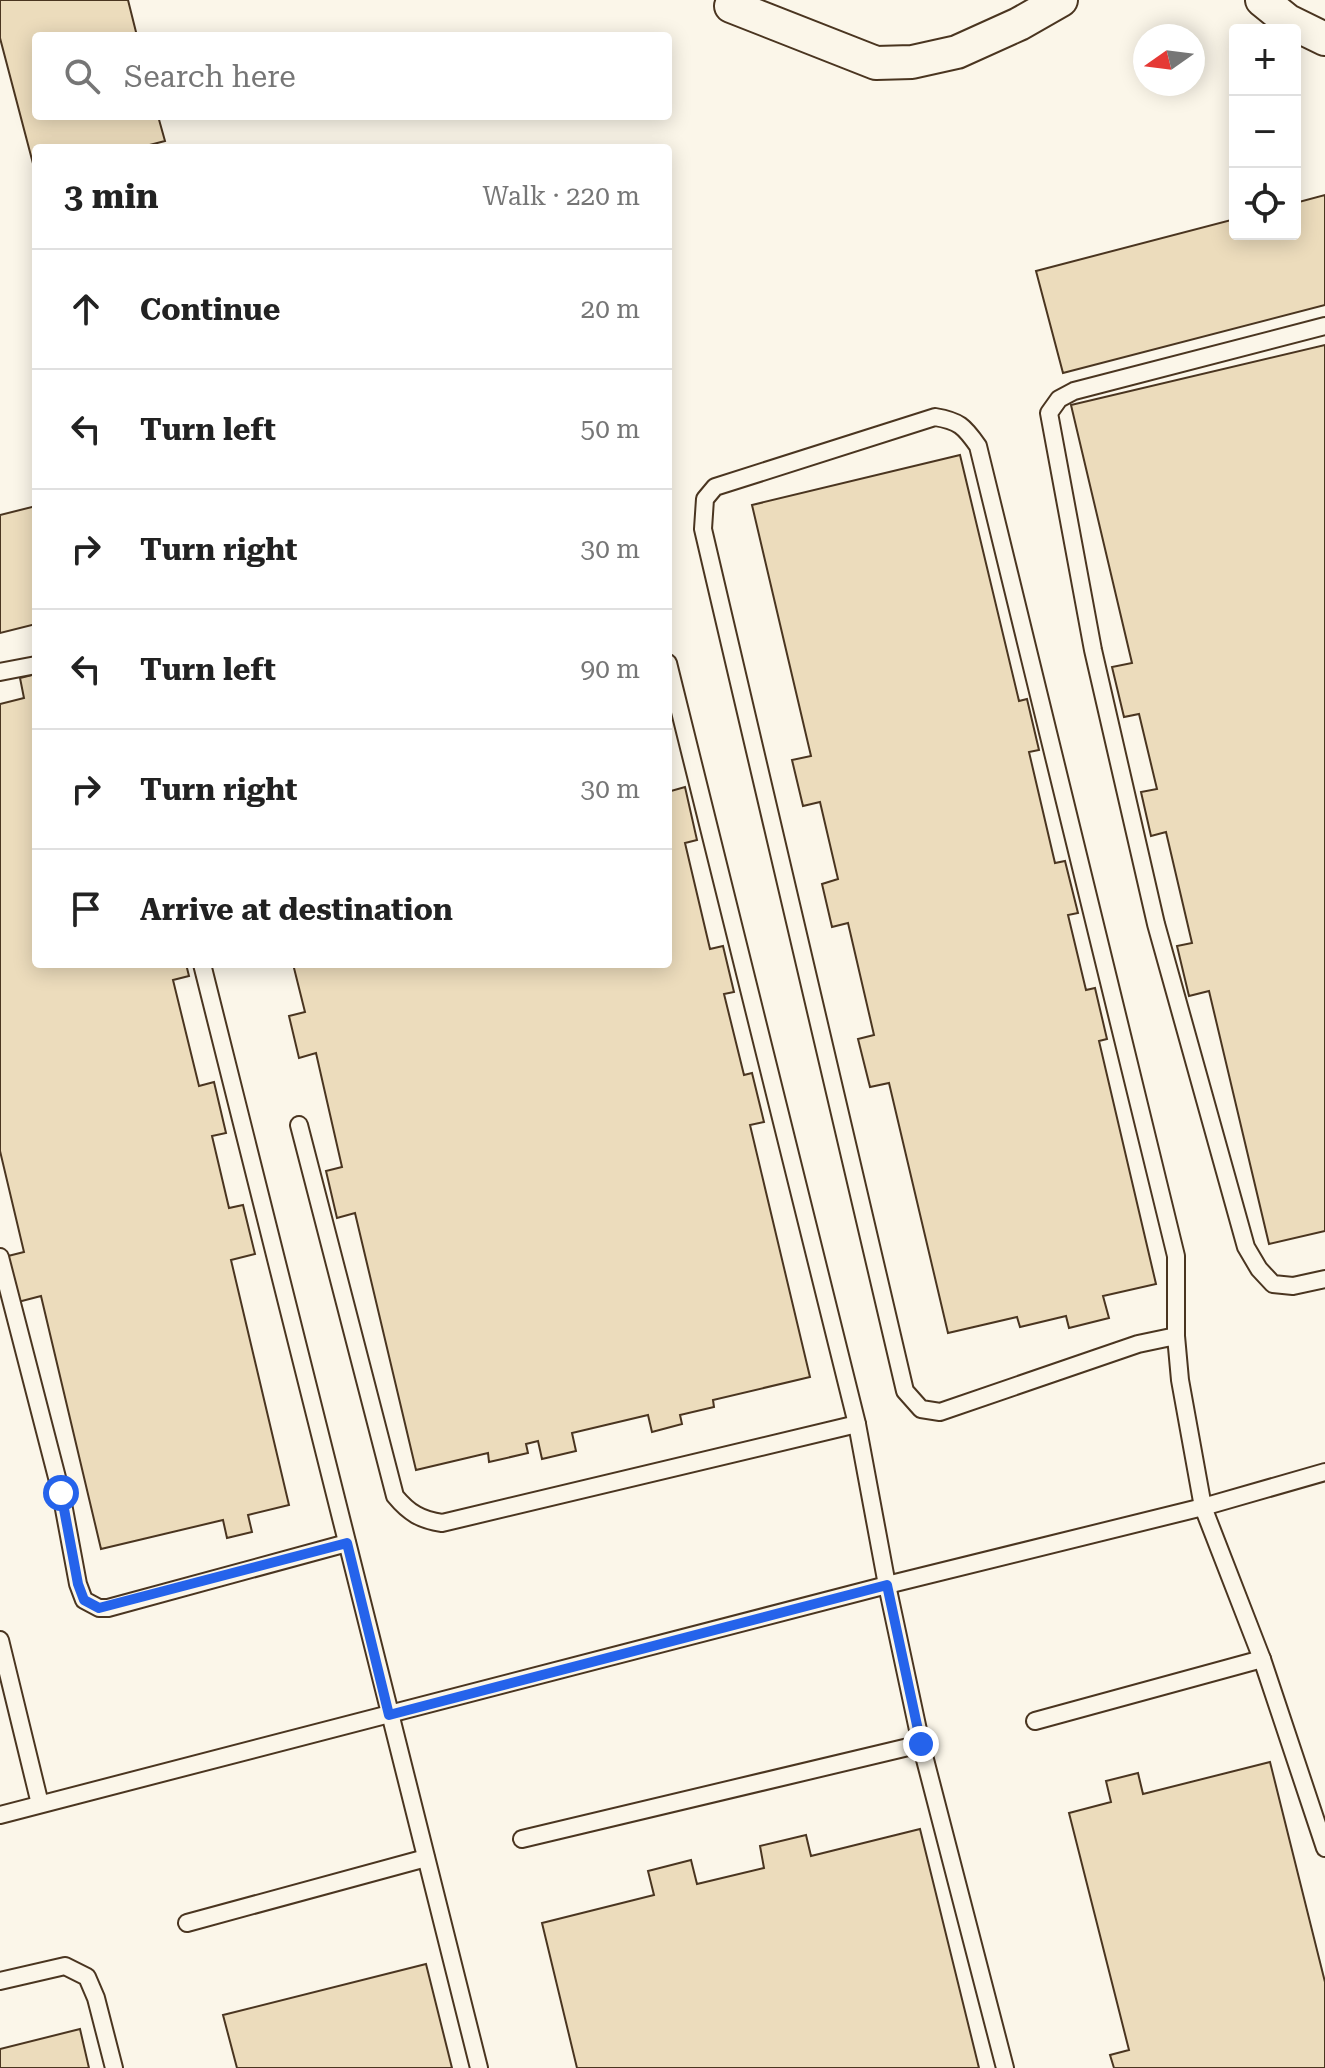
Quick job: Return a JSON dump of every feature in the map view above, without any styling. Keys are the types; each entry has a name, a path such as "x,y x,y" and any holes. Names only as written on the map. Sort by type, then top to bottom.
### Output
{"street":[{"path":"731,6 876,63 912,62 957,52 1019,24 1061,0"},
{"path":"1262,0 1288,21 1325,39"}],"lane":[{"path":"1325,326 1074,391 1059,399 1049,413 1093,650 1153,909 1246,1247 1259,1269 1273,1284 1293,1286 1325,1279"},
{"path":"1176,1336 1138,1344 940,1412 921,1409 905,1391 703,529 705,499 715,487 935,417 955,420 978,446 1176,1256 1176,1336 1180,1380 1203,1507 1262,1659 1325,1848"},
{"path":"0,672 32,666"},
{"path":"672,679 857,1424 921,1744 1005,2068"},
{"path":"203,968 479,2068"},
{"path":"299,1125 395,1496 407,1510 425,1520 442,1523 857,1424"},
{"path":"0,1257 61,1493 78,1584 84,1600 99,1608 108,1608 347,1543"},
{"path":"0,1815 887,1585 1203,1507 1325,1472"},
{"path":"0,1640 40,1804"},
{"path":"1035,1721 1262,1659"},
{"path":"522,1839 921,1744"},
{"path":"187,1923 426,1858"},
{"path":"0,1981 65,1966 87,1977 96,1998 114,2068"}],"building":[{"path":"0,0 128,0 136,32 32,32 32,120 159,120 165,141 153,144 32,144 32,160 0,38"},
{"path":"1325,195 1325,305 1063,373 1036,271 1229,221 1229,240 1301,240 1301,201"},
{"path":"1325,345 1325,1231 1269,1244 1209,991 1189,996 1177,946 1192,943 1166,832 1151,836 1141,792 1157,789 1139,714 1124,717 1112,667 1132,663 1071,405"},
{"path":"960,455 1019,701 1027,699 1039,750 1029,752 1055,863 1065,861 1078,913 1068,915 1086,990 1095,988 1107,1039 1099,1041 1156,1284 1103,1296 1109,1318 1069,1328 1066,1316 1020,1327 1017,1317 948,1333 889,1083 870,1087 858,1039 874,1035 848,923 832,927 822,884 838,879 820,802 803,806 792,760 811,756 752,505"},
{"path":"32,507 32,625 0,633 0,515"},
{"path":"32,675 32,968 187,968 189,976 173,980 199,1086 214,1082 226,1133 212,1136 229,1208 243,1205 255,1254 231,1260 289,1505 248,1515 252,1532 227,1538 223,1520 101,1549 41,1296 18,1302 8,1256 24,1252 0,1151 0,704 24,698 20,678"},
{"path":"685,787 697,840 685,843 710,949 723,946 734,992 724,994 744,1075 752,1073 764,1122 750,1125 810,1377 713,1400 714,1407 680,1415 682,1424 652,1432 648,1415 572,1433 576,1451 542,1459 538,1441 526,1444 528,1453 489,1462 488,1453 416,1470 355,1213 337,1218 326,1171 342,1167 316,1053 299,1058 289,1016 305,1012 294,968 672,968 672,791"},
{"path":"1270,1762 1325,1982 1325,2068 1114,2068 1110,2055 1129,2050 1069,1813 1111,1802 1106,1781 1138,1773 1143,1794"},
{"path":"920,1829 979,2068 577,2068 542,1923 654,1895 648,1871 691,1860 697,1884 764,1868 760,1846 806,1835 811,1856"},
{"path":"426,1964 452,2068 237,2068 223,2015"},
{"path":"80,2029 89,2068 0,2068 0,2049"}],"route":[{"path":"61,1493 78,1584 84,1600 99,1608 347,1543 389,1715 887,1585 921,1744"}]}
